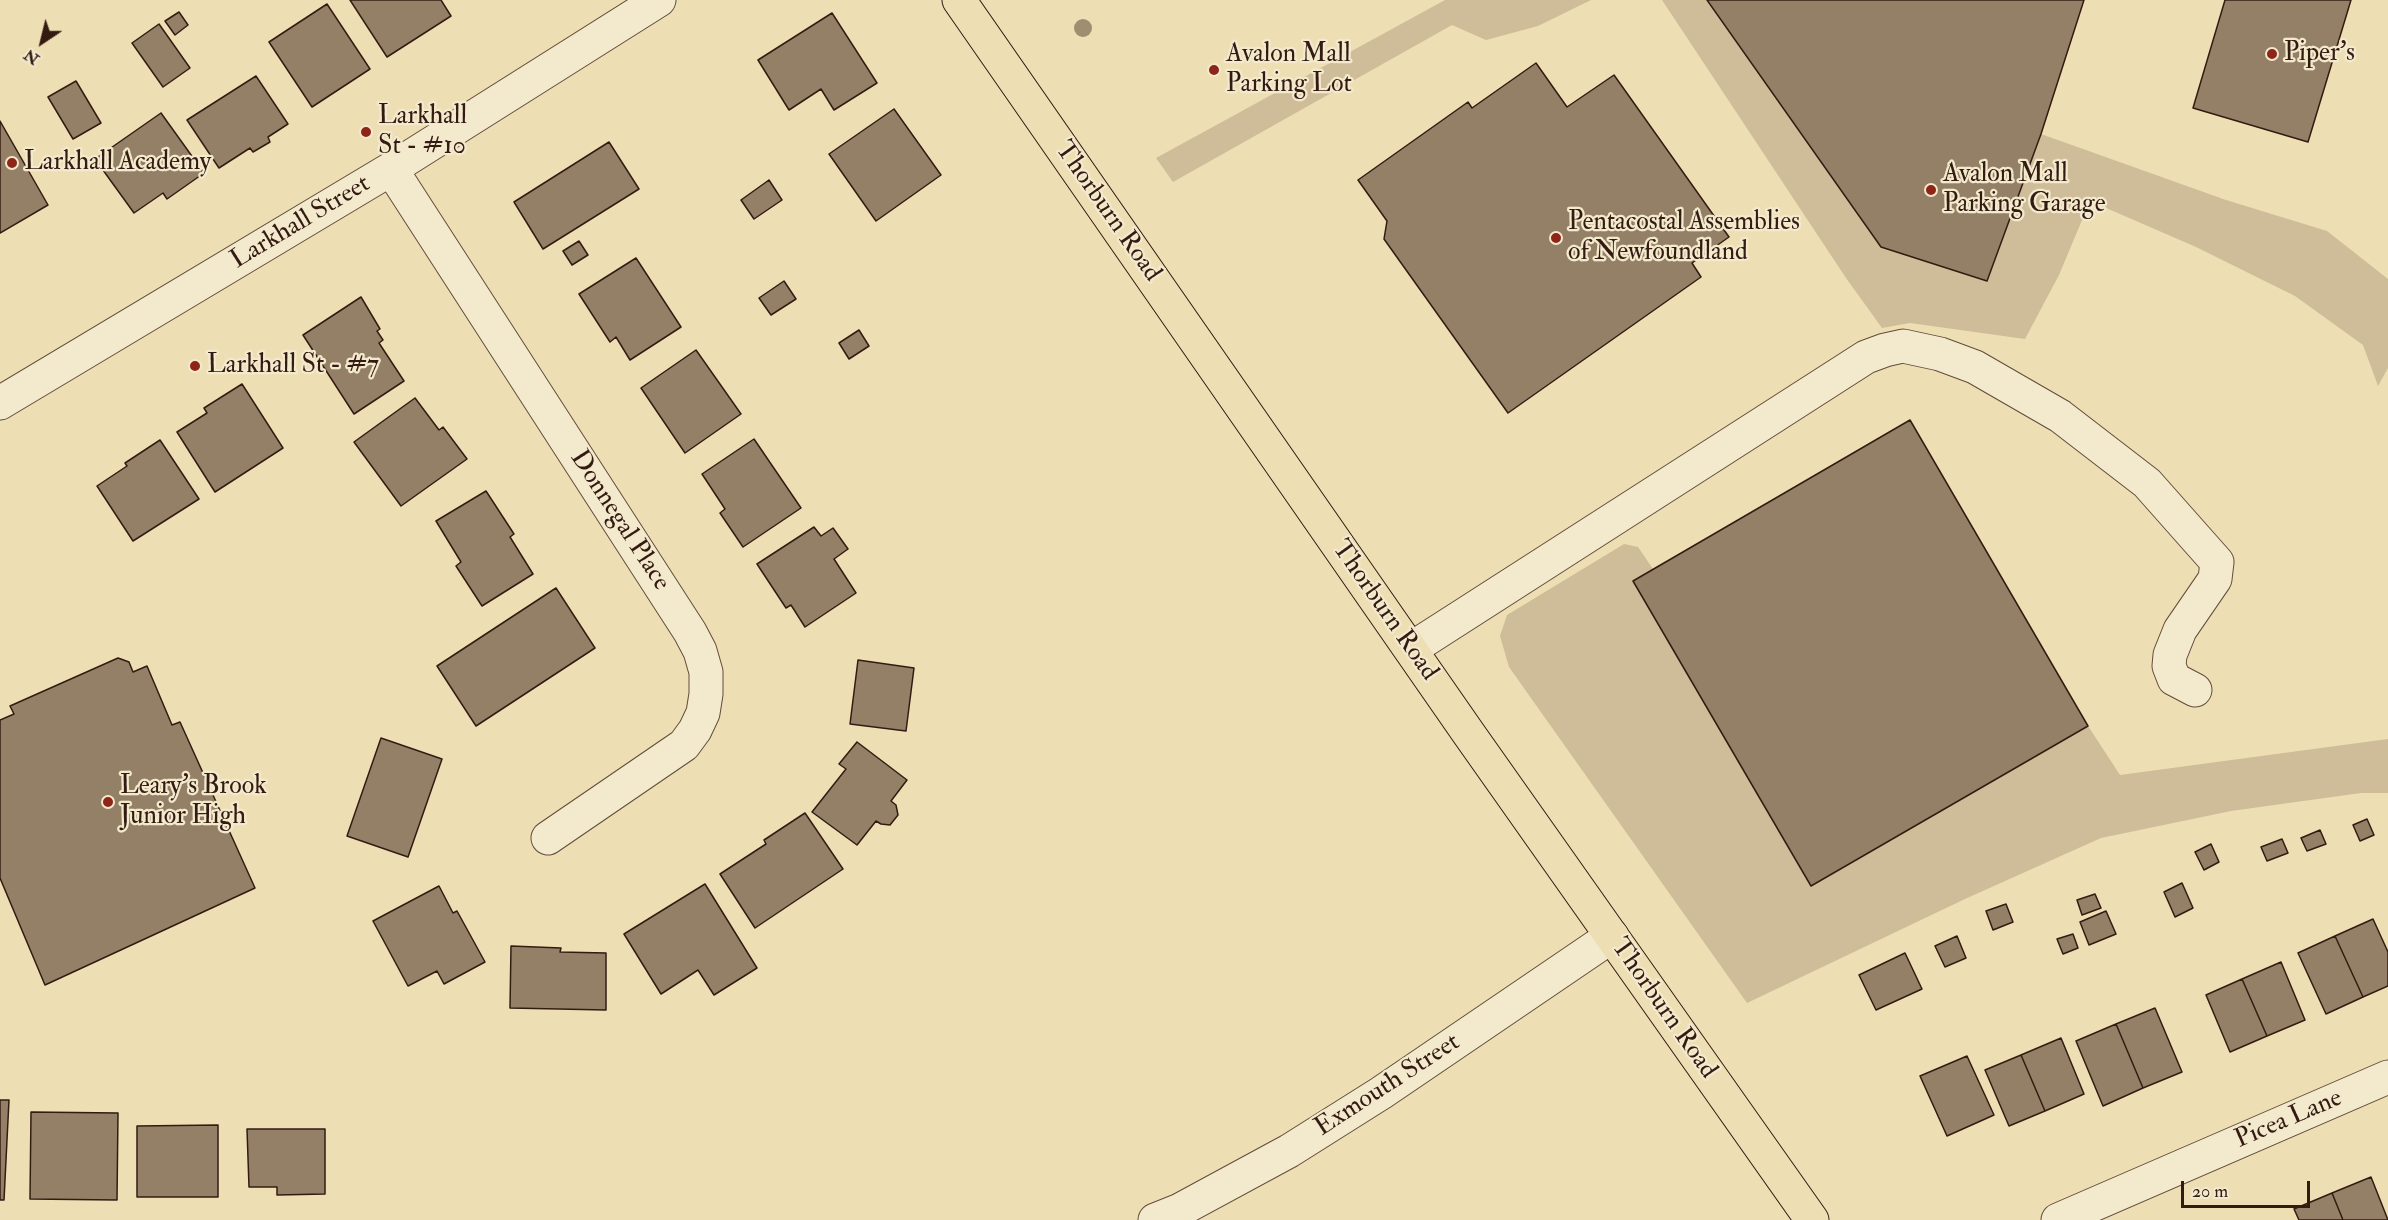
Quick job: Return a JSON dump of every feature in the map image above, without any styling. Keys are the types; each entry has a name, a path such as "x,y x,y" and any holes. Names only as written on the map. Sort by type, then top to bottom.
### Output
{"main road":[{"name":"Thorburn Road","path":"960,0 1411,649 1812,1220"}],"street":[{"name":"Larkhall Street","path":"0,403 391,169 659,0"},
{"name":"Donnegal Place","path":"391,169 690,632 700,651 706,672 703,713 695,730 684,745 673,755 548,838"},
{"path":"1411,649 1866,357 1903,346 1940,354 1975,367 2060,416 2147,483 2217,561 2215,579 2180,630 2170,655 2169,666 2174,679 2195,690"},
{"name":"Exmouth Street","path":"1155,1220 1180,1210 1289,1151 1381,1093 1612,936"},
{"name":"Picea Lane","path":"2058,1220 2388,1077"}],"shaded area":[{"path":"1445,0 1591,0 1538,26 1486,40 1452,25 1173,182 1156,158"},
{"path":"1662,0 1707,0 1881,247 1987,281 2041,134 2226,200 2327,231 2388,279 2388,368 2378,386 2363,345 2295,296 2196,247 2090,201 2059,275 2025,339 1910,323 1882,328 1846,278"},
{"path":"1624,544 1638,547 1653,569 1633,581 1812,886 2088,726 2120,775 2388,739 2388,793 2361,793 2231,811 2101,838 1965,899 1747,1003 1509,667 1500,636 1507,615"}],"building":[{"path":"350,0 441,0 451,16 387,57"},
{"name":"Avalon Mall Parking Garage","path":"1707,0 2084,0 2041,134 1987,281 1881,247"},
{"name":"Piper's","path":"2225,0 2351,0 2308,142 2193,108"},
{"path":"327,4 370,69 312,107 269,42"},
{"path":"179,12 188,25 175,35 165,21"},
{"path":"832,13 877,83 834,110 821,89 789,110 758,60"},
{"path":"159,24 190,68 163,87 132,43"},
{"name":"Pentacostal Assemblies of Newfoundland","path":"1536,63 1567,107 1614,75 1729,237 1692,263 1701,277 1508,413 1384,239 1387,221 1358,180 1468,102 1472,108"},
{"path":"256,76 288,124 268,137 270,142 253,152 250,148 219,168 187,120"},
{"path":"76,81 101,123 73,139 48,97"},
{"path":"894,109 941,175 876,221 829,154"},
{"path":"161,113 204,173 167,199 163,193 134,213 95,159"},
{"name":"Larkhall Academy","path":"0,121 48,205 0,233"},
{"path":"609,142 639,189 543,249 514,202"},
{"path":"769,180 782,200 754,219 741,200"},
{"path":"579,241 588,255 572,265 563,251"},
{"path":"636,258 681,327 630,360 616,337 610,342 579,294"},
{"path":"784,281 796,299 771,315 759,298"},
{"path":"361,297 380,329 377,331 383,340 379,343 404,381 354,414 303,335"},
{"path":"859,330 869,346 849,359 839,343"},
{"path":"696,350 741,414 685,453 641,388"},
{"path":"242,384 283,448 215,492 177,432 207,413 204,408"},
{"path":"415,398 439,430 443,427 467,459 401,506 354,442"},
{"path":"1910,420 2088,726 1811,886 1633,581"},
{"path":"754,439 801,508 743,547 720,513 725,509 702,474"},
{"path":"160,440 199,499 133,541 97,486 127,466 125,463"},
{"path":"486,491 514,534 510,537 533,574 482,606 456,566 461,562 436,521"},
{"path":"814,527 821,536 833,528 848,549 834,559 856,593 805,627 791,605 786,608 757,564"},
{"path":"556,588 595,648 476,726 437,666"},
{"name":"Leary's Brook Junior High","path":"118,658 129,662 133,672 147,666 172,725 180,722 255,888 45,985 0,878 0,720 14,714 10,706"},
{"path":"858,660 914,668 906,731 850,724"},
{"path":"381,738 442,759 408,857 347,836"},
{"path":"857,742 907,780 891,801 896,805 898,815 890,825 876,821 857,845 812,812 846,769 839,764"},
{"path":"805,813 843,869 755,928 720,874 766,844 764,840"},
{"path":"2367,819 2374,835 2360,841 2353,825"},
{"path":"2320,830 2326,844 2307,851 2301,838"},
{"path":"2282,839 2288,853 2267,861 2261,847"},
{"path":"2211,844 2219,862 2204,870 2195,852"},
{"path":"2182,883 2193,908 2175,917 2164,892"},
{"path":"705,884 757,968 714,995 698,970 661,994 624,934"},
{"path":"439,886 453,913 457,911 485,962 444,984 437,971 408,986 373,921"},
{"path":"2095,894 2101,908 2082,915 2077,900"},
{"path":"2006,904 2013,922 1993,930 1986,911"},
{"path":"2106,911 2116,934 2089,945 2080,922"},
{"path":"2373,919 2388,952 2388,986 2363,997 2335,936"},
{"path":"2073,934 2078,948 2063,954 2057,939"},
{"path":"1957,936 1966,958 1945,967 1935,946"},
{"path":"2335,936 2363,997 2326,1014 2298,953"},
{"path":"511,946 561,948 560,952 606,953 606,1010 510,1008"},
{"path":"1905,953 1922,989 1876,1010 1859,975"},
{"path":"2281,962 2305,1020 2267,1036 2242,979"},
{"path":"2242,979 2267,1036 2230,1052 2206,995"},
{"path":"2155,1008 2182,1072 2143,1088 2116,1024"},
{"path":"2116,1024 2143,1088 2103,1106 2076,1041"},
{"path":"2061,1038 2084,1094 2045,1111 2021,1055"},
{"path":"2021,1055 2045,1111 2009,1126 1985,1070"},
{"path":"1967,1056 1994,1115 1947,1136 1920,1076"},
{"path":"0,1100 9,1100 4,1200 0,1200"},
{"path":"31,1112 118,1113 117,1200 30,1199"},
{"path":"218,1125 218,1197 137,1197 137,1126"},
{"path":"247,1129 325,1129 325,1194 277,1195 277,1187 249,1187"},
{"path":"2371,1177 2388,1220 2343,1220 2332,1193"},
{"path":"2332,1193 2343,1220 2299,1220 2294,1209"}],"place":[{"name":"Piper's","path":"2272,54"},
{"name":"Avalon Mall Parking Lot","path":"1214,70"},
{"name":"Larkhall St - #10","path":"366,132"},
{"name":"Larkhall Academy","path":"12,163"},
{"name":"Avalon Mall Parking Garage","path":"1931,190"},
{"name":"Pentacostal Assemblies of Newfoundland","path":"1556,238"},
{"name":"Larkhall St - #7","path":"195,366"},
{"name":"Leary's Brook Junior High","path":"108,802"}]}
